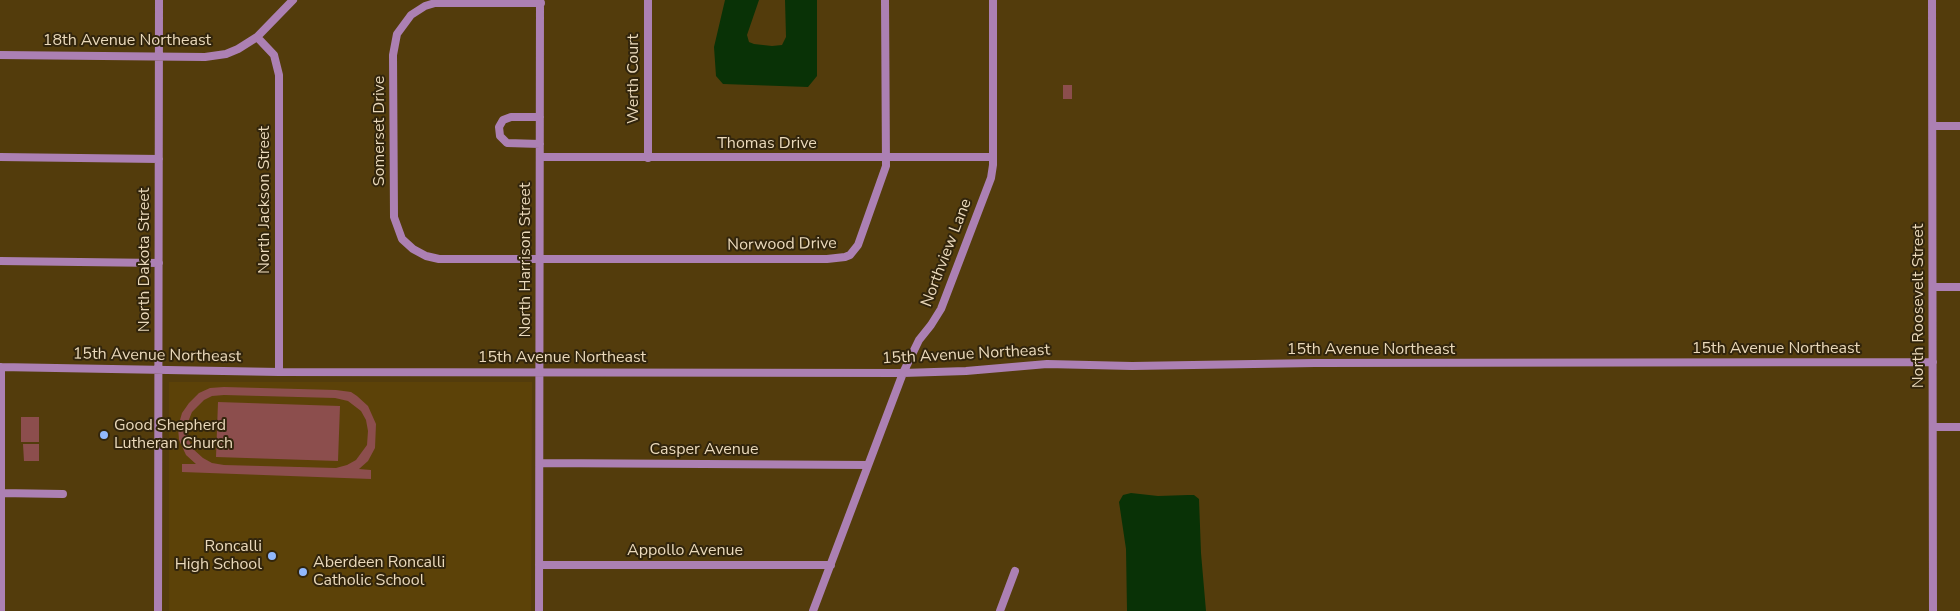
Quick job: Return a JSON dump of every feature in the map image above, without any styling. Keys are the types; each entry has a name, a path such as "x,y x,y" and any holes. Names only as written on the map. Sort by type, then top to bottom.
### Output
{"street":[{"name":"North Dakota Street","path":"158,611 159,0"},
{"name":"18th Avenue Northeast","path":"0,54 159,57 206,57 226,54 238,50 257,37 293,0"},
{"name":"Werth Court","path":"648,0 648,158"},
{"name":"Norwood Drive","path":"540,259 827,259 845,257 854,252 884,173 886,157 885,0"},
{"name":"Northview Lane","path":"813,611 903,373 919,340 931,326 941,309 991,178 993,157 993,0"},
{"name":"North Roosevelt Street","path":"1932,0 1933,611"},
{"name":"Somerset Drive","path":"540,2 444,2 425,6 410,15 400,27 393,47 393,55 394,217 402,239 413,249 426,256 439,259 540,259"},
{"name":"North Harrison Street","path":"539,611 540,2"},
{"name":"North Jackson Street","path":"257,37 274,55 279,75 279,372"},
{"path":"540,117 511,117 503,120 499,126 500,136 506,143 540,144"},
{"path":"1933,126 1960,126"},
{"path":"0,157 160,159"},
{"name":"Thomas Drive","path":"540,157 993,157"},
{"path":"0,261 159,263"},
{"path":"1933,287 1960,287"},
{"name":"15th Avenue Northeast","path":"0,367 279,372 903,373 966,371 1047,364 1132,366 1345,363 1933,362"},
{"path":"0,367 1,611"},
{"path":"1933,427 1960,427"},
{"name":"Casper Avenue","path":"540,463 868,464"},
{"path":"0,493 63,494"},
{"name":"Appollo Avenue","path":"539,564 831,565"},
{"path":"1000,611 1015,571"}],"shaded area":[{"path":"725,0 759,0 747,35 749,42 772,46 782,45 786,37 785,0 817,0 817,76 808,87 723,84 716,76 714,47"},
{"path":"1063,85 1072,85 1072,99 1063,99"},
{"path":"169,382 532,382 531,611 169,611"},
{"path":"210,388 336,390 351,392 368,406 376,424 375,448 368,461 359,469 371,470 371,479 182,472 182,464 196,464 186,455 179,440 178,427 182,413 199,393","holes":["212,396 335,398 348,401 361,411 366,420 368,431 367,445 356,460 336,468 224,465 212,463 193,449 188,438 188,422 192,412 204,400"]},
{"path":"218,402 340,406 338,461 216,457"},
{"path":"21,417 39,417 39,442 21,442"},
{"path":"23,444 39,444 39,461 24,461"},
{"path":"1131,493 1158,496 1194,495 1199,499 1206,611 1127,611 1126,549 1119,502 1123,495"}],"place":[{"name":"Good Shepherd Lutheran Church","path":"104,435"},
{"name":"Roncalli High School","path":"272,556"},
{"name":"Aberdeen Roncalli Catholic School","path":"303,572"}]}
